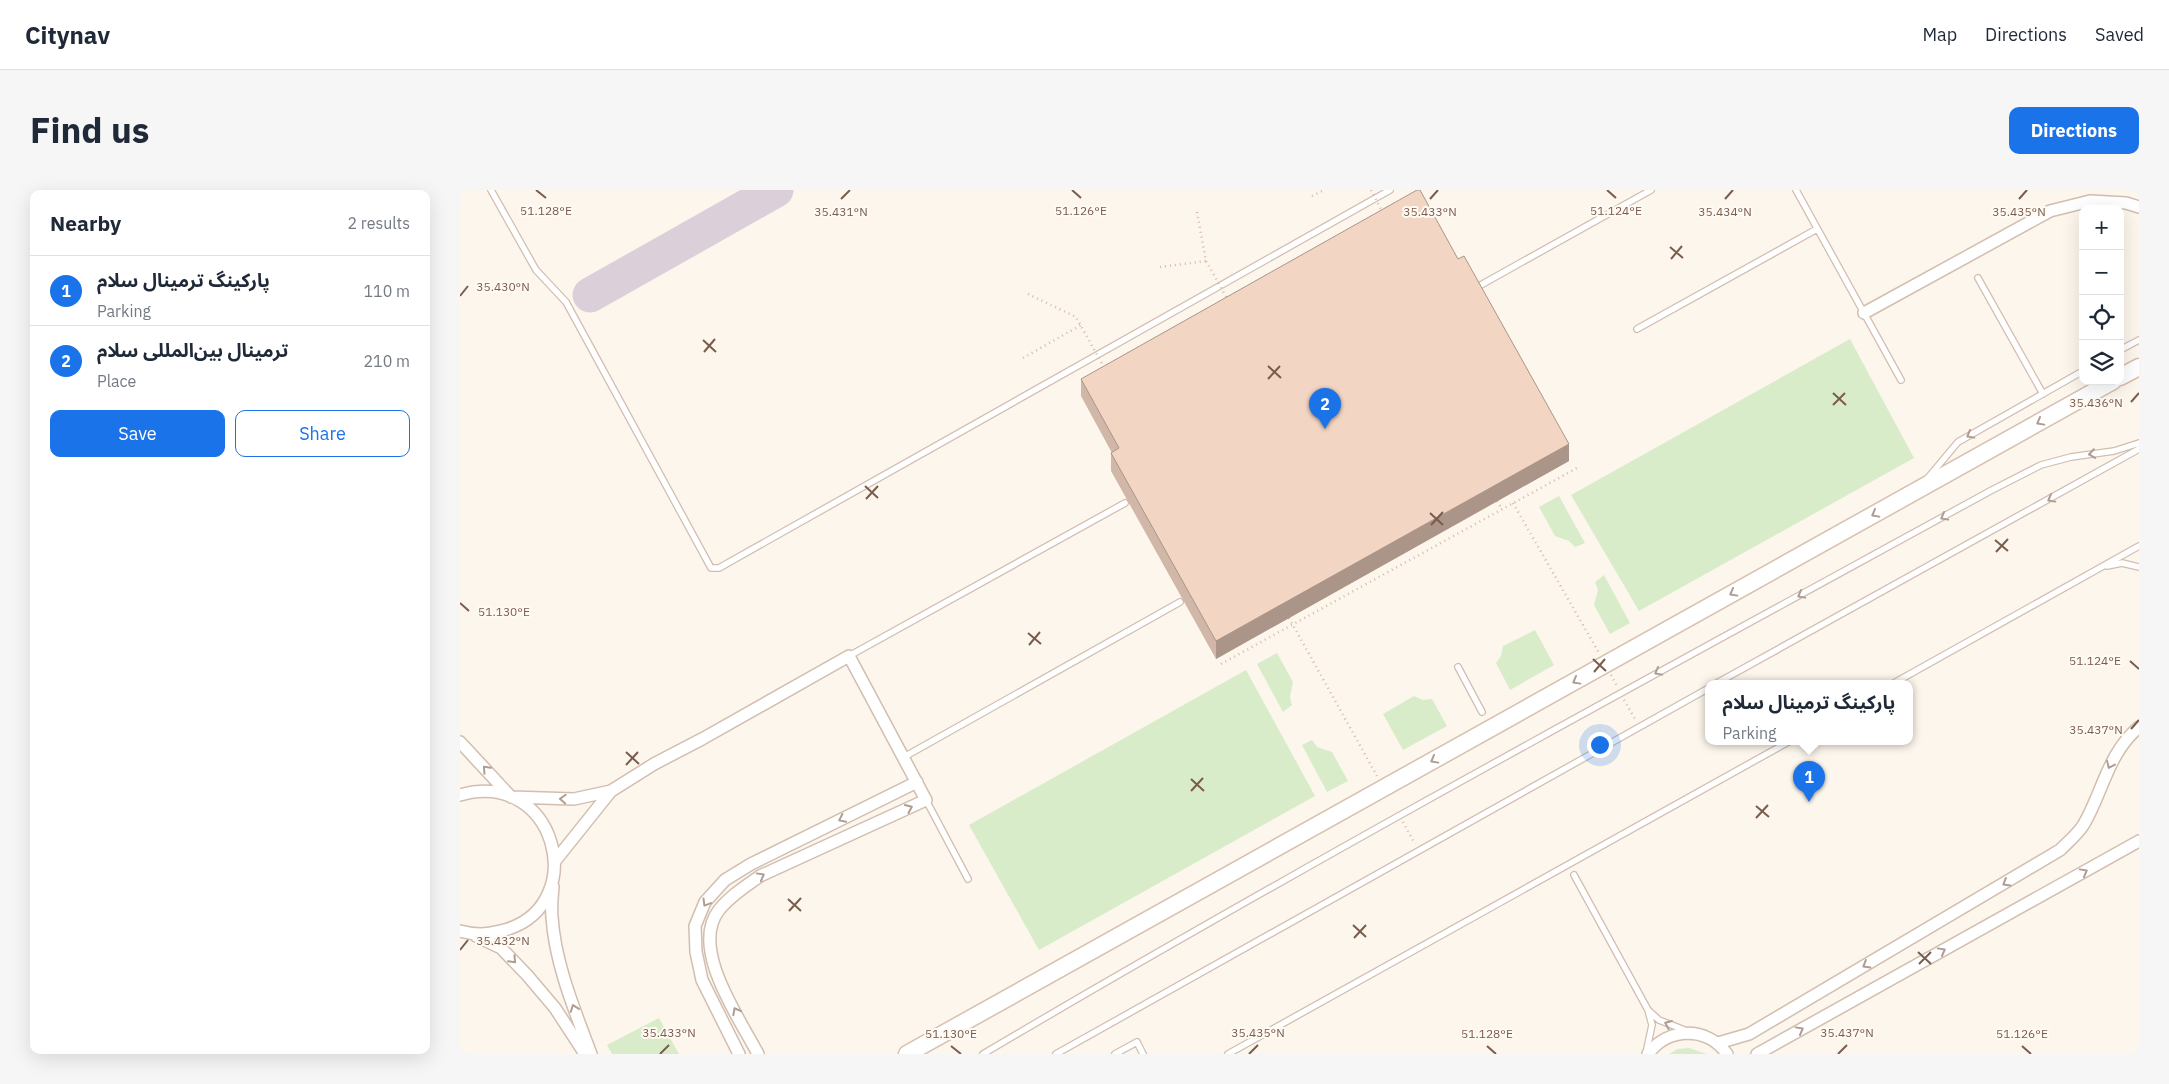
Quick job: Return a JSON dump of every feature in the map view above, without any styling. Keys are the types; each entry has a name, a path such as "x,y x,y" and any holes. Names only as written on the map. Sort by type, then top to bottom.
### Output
{"street":[{"path":"1864,313 2050,211 2090,201 2126,203 2139,207"},
{"path":"2124,375 2139,367"},
{"path":"908,1054 2106,385"},
{"path":"460,742 511,797 574,800 611,791 654,764 849,656 926,800 760,876 736,892 718,911 711,929 711,951 716,973 758,1054"},
{"path":"1718,1043 1749,1034 2060,850 2083,825 2113,758 2130,734 2139,727"},
{"path":"739,1054 702,980 696,952 696,926 705,902 725,880 751,864 917,782"},
{"path":"555,861 611,791"},
{"path":"460,795 472,792 495,792 511,797 527,806 541,820 550,837 555,861 552,918 557,949 570,996 591,1054"},
{"path":"1757,1054 2139,841"},
{"path":"472,934 491,934 518,926 531,916 543,902 553,880"},
{"path":"460,931 472,934 501,948 555,1008 585,1054"},
{"path":"1647,1054 1664,1038 1692,1033 1706,1036 1718,1043 1728,1054"}],"lane":[{"path":"491,190 536,270 566,302 711,568 719,568 1390,190"},
{"path":"1479,286 1651,190"},
{"path":"1796,190 1900,380"},
{"path":"1637,329 1817,228"},
{"path":"1978,278 2043,394"},
{"path":"2124,348 2139,340"},
{"path":"1918,490 1943,457 1958,442 2079,373"},
{"path":"983,1054 1087,992 1620,693 2041,465 2071,457 2114,451 2139,443"},
{"path":"1722,680 2139,449"},
{"path":"849,656 1125,503"},
{"path":"1899,680 2139,546"},
{"path":"2102,567 2122,563 2139,568"},
{"path":"904,757 1180,602"},
{"path":"1458,667 1482,712"},
{"path":"1056,1054 1705,690"},
{"path":"1228,1054 1783,745"},
{"path":"926,800 968,879"},
{"path":"1574,875 1648,1010 1652,1025 1647,1054"},
{"path":"1648,1010 1659,1020 1692,1033"},
{"path":"1115,1054 1137,1042 1144,1054"}],"path":[{"path":"1312,196 1324,190"},
{"path":"1371,190 1384,215"},
{"path":"1197,212 1206,261 1229,302"},
{"path":"1160,267 1206,261"},
{"path":"1028,294 1076,317 1106,372"},
{"path":"1023,358 1081,325"},
{"path":"1220,664 1577,468"},
{"path":"1497,501 1502,509"},
{"path":"1513,503 1639,727"},
{"path":"1289,618 1384,788"},
{"path":"1400,816 1419,850"}],"green space":[{"path":"1850,339 1914,458 1639,611 1571,495"},
{"path":"1559,496 1585,543 1575,547 1569,541 1555,536 1539,507"},
{"path":"1604,575 1630,623 1610,634 1594,605 1598,590 1595,582"},
{"path":"1535,630 1554,665 1510,690 1496,663 1501,656 1503,646"},
{"path":"1277,653 1293,682 1290,697 1292,705 1283,712 1257,664"},
{"path":"1246,670 1315,796 1039,950 969,825"},
{"path":"1414,696 1423,700 1432,699 1447,726 1403,750 1383,714"},
{"path":"1312,740 1317,747 1332,752 1348,781 1327,792 1302,745"},
{"path":"659,1018 679,1054 612,1054 607,1045"},
{"path":"1689,1048 1707,1054 1669,1054 1678,1049"}],"building":[{"path":"1420,190 1458,259 1464,256 1569,444 1216,641 1111,453 1119,448 1081,379"}],"taxiway":[{"path":"590,295 776,190"}],"place":[{"name":"ترمینال بین‌المللی سلام","path":"1325,429"},
{"name":"پارکینگ ترمینال سلام","path":"1809,802"}]}
